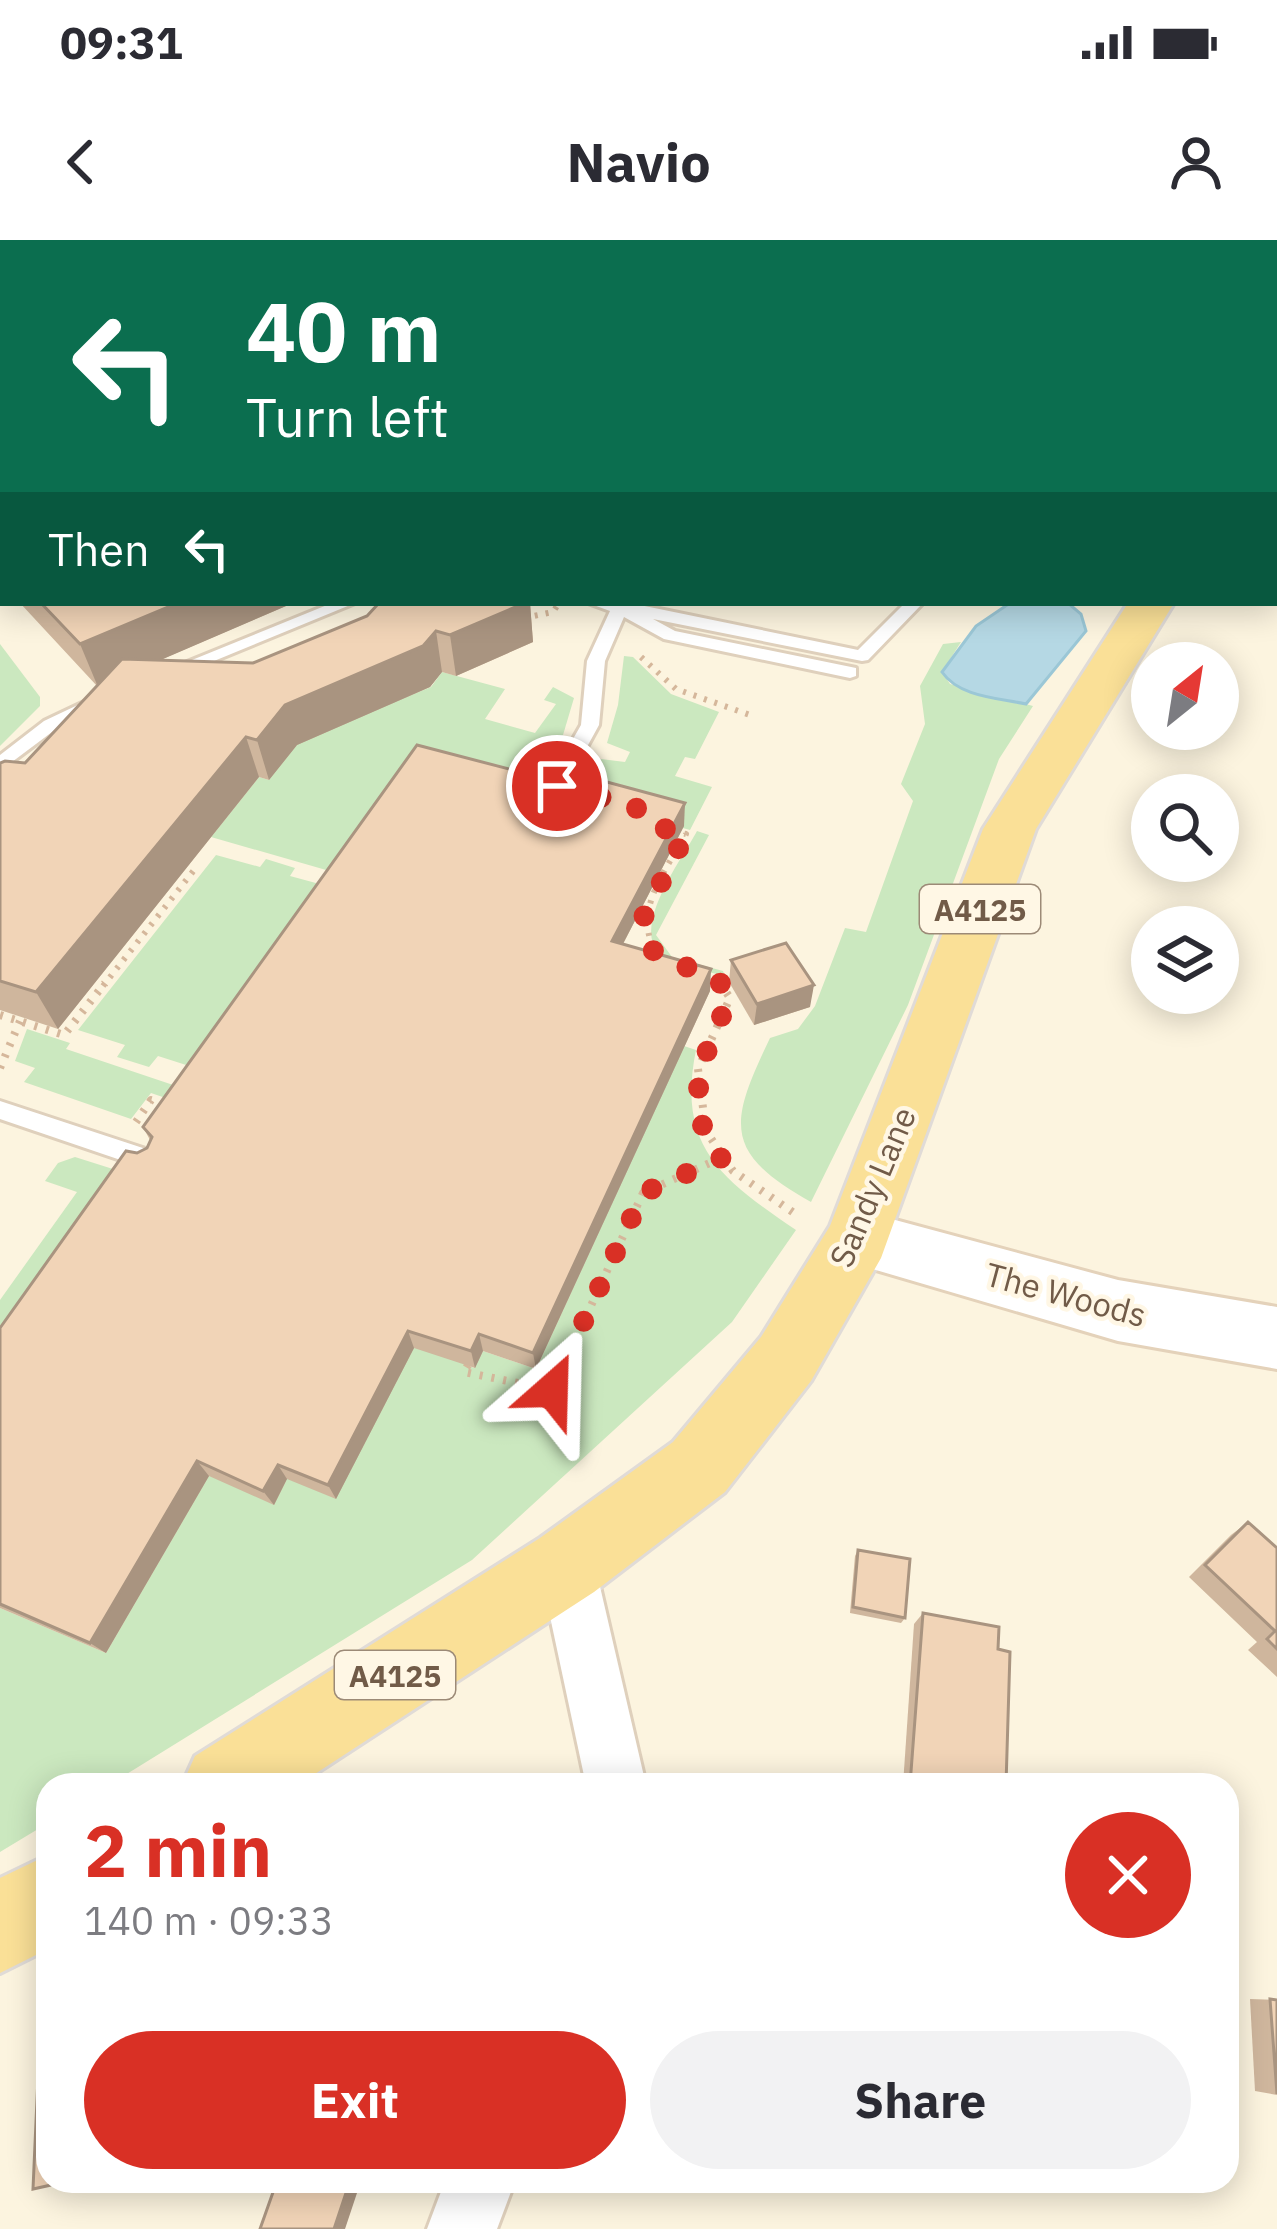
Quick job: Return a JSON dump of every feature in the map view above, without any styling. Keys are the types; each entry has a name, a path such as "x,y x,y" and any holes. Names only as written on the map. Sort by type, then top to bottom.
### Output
{"main road":[{"name":"Sandy Lane","path":"566,1565 699,1467 786,1360 828,1227 1010,829 1149,606"},
{"name":"The Woods","path":"828,1227 1149,1317 1224,1333 1277,1338"},
{"name":"A4125","path":"243,1773 566,1565"},
{"path":"0,1929 36,1906"}],"street":[{"path":"566,1565 613,1773"},
{"path":"463,2229 476,2193"}],"lane":[{"path":"151,680 339,606"},
{"path":"548,802 590,725 600,650 621,606 670,635 855,660 912,606"},
{"path":"0,765 61,718 116,694"},
{"path":"0,1109 147,1159"}],"path":[{"path":"507,622 553,612 557,606"},
{"path":"600,650 637,652 674,690 707,705 749,715"},
{"path":"663,961 646,942 642,920 686,834 667,829"},
{"path":"0,1015 64,1035 198,866"},
{"path":"694,971 716,977 730,998 698,1069 706,1131 721,1158 755,1189 828,1227"},
{"path":"0,1068 20,1022"},
{"path":"467,1365 464,1372 552,1390 643,1193 721,1158"}],"green space":[{"path":"961,642 942,672 950,684 1033,706 999,759 908,1005 811,1202 761,1167 748,1150 742,1133 747,1092 770,1038 798,1029 815,1006 845,928 866,932 913,801 901,784 925,724 920,686 943,644"},
{"path":"0,644 40,697 40,706 0,746"},
{"path":"624,656 633,657 671,694 719,712 695,759 685,757 675,776 712,787 690,830 643,817 585,788 601,759 625,762 630,752 607,743"},
{"path":"442,672 505,689 485,719 535,733 556,704 544,700 553,687 574,698 563,735 524,796 347,876 211,837 259,777 269,780 283,747 431,687"},
{"path":"697,831 709,835 656,935 672,957 723,971 725,976 669,961 654,945 651,930 661,895"},
{"path":"216,855 260,867 266,859 295,868 290,876 338,889 208,1072 158,1056 149,1067 117,1057 125,1045 78,1030"},
{"path":"27,1029 70,1043 66,1049 194,1092 186,1105 151,1093 131,1119 24,1082 35,1068 15,1061"},
{"path":"684,1046 696,1050 693,1112 711,1158 747,1195 796,1230 732,1322 472,1560 128,1773 36,1773 36,1830 0,1852 0,1608 106,1653 222,1453 274,1504 287,1479 424,1330 460,1362 474,1368 483,1351 536,1369"},
{"path":"75,1157 135,1176 0,1368 0,1300 77,1192 45,1181 58,1163"}],"water":[{"path":"1006,606 1072,606 1081,614 1086,631 1026,704 969,692 942,672 976,626"}],"building":[{"path":"44,606 171,606 80,644"},
{"path":"376,606 518,606 450,635 436,631 423,646 285,705 257,740 246,737 36,992 0,981 0,763 25,763 122,659 253,663 367,616"},
{"path":"417,745 532,775 533,782 543,788 559,782 575,786 581,775 685,803 612,941 711,969 533,1353 479,1334 471,1351 408,1331 328,1485 278,1465 263,1491 197,1461 90,1643 0,1604 0,1328 126,1151 147,1148 152,1137 143,1127"},
{"path":"786,943 814,985 757,1004 731,960"},
{"path":"1248,1522 1277,1548 1277,1649 1267,1639 1275,1631 1205,1565"},
{"path":"858,1550 910,1559 905,1618 853,1607"},
{"path":"923,1613 999,1627 998,1649 1010,1652 1006,1773 911,1773"},
{"path":"1270,1999 1277,2000 1277,2094"},
{"path":"36,2122 36,2188 33,2189"},
{"path":"273,2193 346,2193 334,2229 260,2229"}],"route":[{"path":"552,1390 643,1193 721,1158 710,1143 700,1108 698,1069 730,998 716,977 663,961 652,951 643,931 642,920 686,834 647,824 635,806 557,786"}]}
